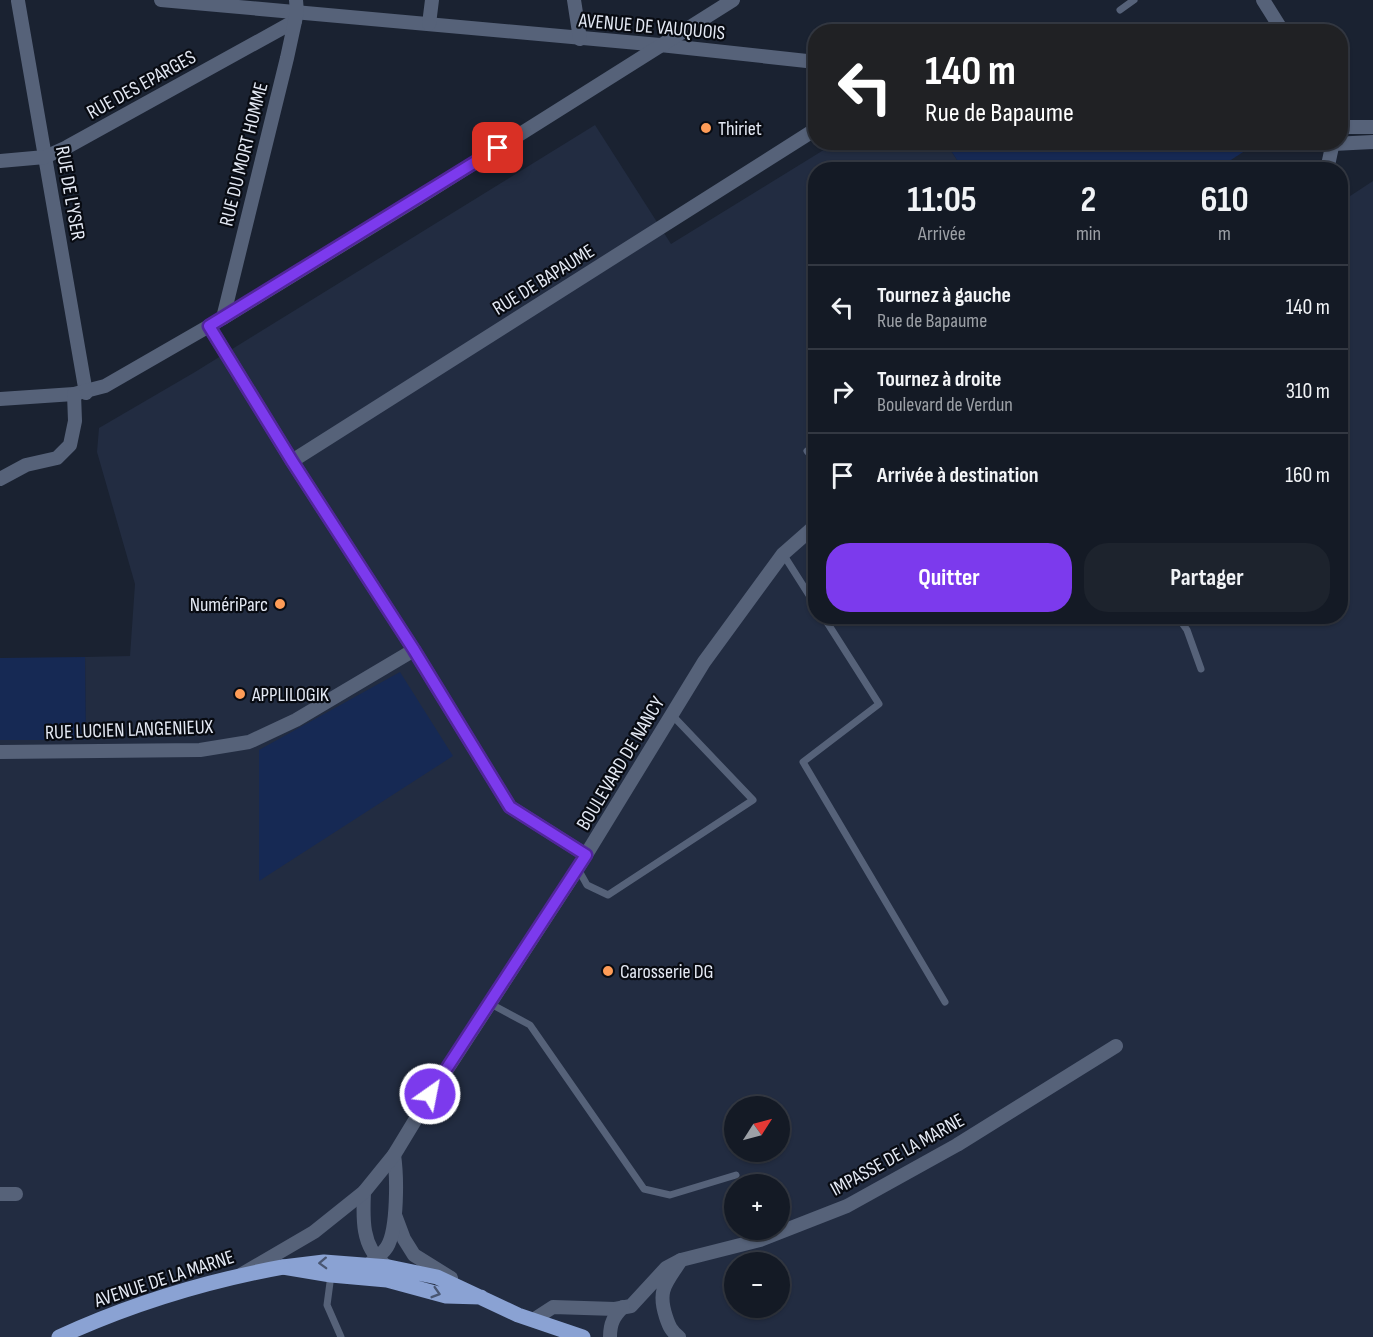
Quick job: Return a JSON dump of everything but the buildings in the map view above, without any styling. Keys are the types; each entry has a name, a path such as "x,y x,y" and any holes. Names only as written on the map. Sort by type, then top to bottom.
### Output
{"main road":[{"name":"AVENUE DE LA MARNE","path":"59,1337 146,1301 241,1274 324,1262 377,1263 437,1277 518,1315 583,1337"},
{"name":"AVENUE DE LA MARNE","path":"283,1267 331,1275 387,1280 446,1296 481,1297"}],"street":[{"name":"RUE DE L'YSER","path":"0,479 26,465 57,458 70,446 80,393 45,158 15,0"},
{"name":"AVENUE DE VAUQUOIS","path":"161,0 660,45 808,61"},
{"path":"429,24 432,0"},
{"path":"574,0 580,39"},
{"path":"0,399 80,393 105,386 223,318 417,199 733,0"},
{"path":"1263,0 1278,24"},
{"name":"RUE DES EPARGES","path":"0,161 45,158 296,11"},
{"name":"RUE DU MORT HOMME","path":"223,318 296,11"},
{"path":"1348,127 1373,127"},
{"name":"RUE DE BAPAUME","path":"292,461 808,134"},
{"path":"1348,143 1373,142"},
{"path":"209,326 292,461 414,650 510,807 586,855"},
{"name":"BOULEVARD DE NANCY","path":"241,1274 314,1232 364,1192 394,1155 430,1094 578,869 704,662 783,554 808,532"},
{"name":"RUE LUCIEN LANGENIEUX","path":"0,752 200,750 249,742 296,720 414,650"},
{"name":"IMPASSE DE LA MARNE","path":"610,1337 614,1316 623,1307 631,1306 666,1268 681,1260 760,1240 847,1206 957,1145 1116,1046"},
{"path":"352,1277 377,1263 387,1249 391,1238 395,1215 397,1175 394,1155"},
{"path":"364,1192 365,1235 377,1263 413,1286"},
{"path":"0,1194 16,1194"},
{"path":"395,1215 404,1239 414,1255 481,1297"},
{"path":"671,1334 661,1302 665,1285 681,1260"},
{"path":"533,1320 553,1307 615,1309 623,1307"}],"lane":[{"path":"1120,10 1134,0"},
{"path":"783,554 808,593"},
{"path":"828,624 879,704 803,762 945,1002"},
{"path":"1183,624 1201,669"},
{"path":"578,869 587,885 608,895 753,800 672,715"},
{"path":"489,1004 530,1025 644,1189 670,1195 724,1179"},
{"path":"331,1275 327,1305 341,1337"}],"shaded area":[{"path":"595,125 671,244 824,150 951,150 958,162 808,162 808,624 1348,624 1348,197 1373,181 1373,1337 0,1337 0,740 86,740 85,657 130,656 135,584 97,452 99,428 195,372"},
{"path":"951,150 1246,150 1228,162 958,162"},
{"path":"85,657 86,740 0,740 0,658"},
{"path":"400,672 453,756 259,881 259,750"}],"place":[{"name":"Thiriet","path":"706,128"},
{"name":"NumériParc","path":"280,604"},
{"name":"APPLILOGIK","path":"240,694"},
{"name":"Carosserie DG","path":"608,971"}],"route":[{"path":"430,1094 586,855 510,807 414,650 292,461 209,326 498,148"}]}
